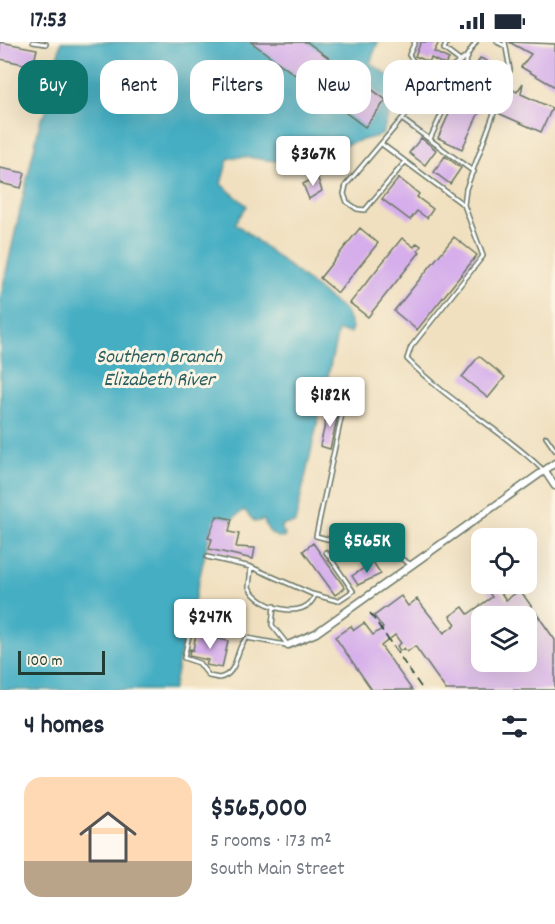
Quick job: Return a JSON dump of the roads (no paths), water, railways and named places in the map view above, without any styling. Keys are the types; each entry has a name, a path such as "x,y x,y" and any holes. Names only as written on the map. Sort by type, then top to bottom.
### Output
{"street":[{"path":"288,645 316,633 555,463"},
{"path":"545,471 555,486"}],"lane":[{"path":"33,42 46,44"},
{"path":"412,60 409,55 415,42"},
{"path":"447,42 444,49 457,60"},
{"path":"430,139 476,42"},
{"path":"497,42 505,44 510,70 466,189 464,205 482,258 411,347 406,359 487,425 506,436 545,471"},
{"path":"461,60 470,53"},
{"path":"405,162 365,210 352,206 345,198 346,186 408,114"},
{"path":"403,120 474,172"},
{"path":"383,145 464,205"},
{"path":"343,410 316,536 400,558 411,565"},
{"path":"546,437 555,450"},
{"path":"207,557 251,567 315,595 338,601 353,591 326,552"},
{"path":"251,567 248,582 252,594 274,606 298,611 311,605 315,595"},
{"path":"274,606 272,625 288,645"},
{"path":"189,631 184,658 199,663 209,676 219,678 232,669 243,642 247,638 288,645"}],"water":[{"name":"Southern Branch Elizabeth River","path":"61,42 378,42 371,60 296,60 296,114 371,114 371,64 383,72 383,114 389,114 382,135 283,161 248,157 228,159 221,184 247,206 235,223 346,312 352,328 350,333 338,331 295,523 282,525 284,538 276,536 271,533 264,520 255,522 244,510 232,519 217,516 214,529 211,528 190,621 187,621 173,690 0,690 0,299 41,118 45,114 88,114 88,60 57,60"}],"railway":[{"path":"370,613 423,690"}]}
